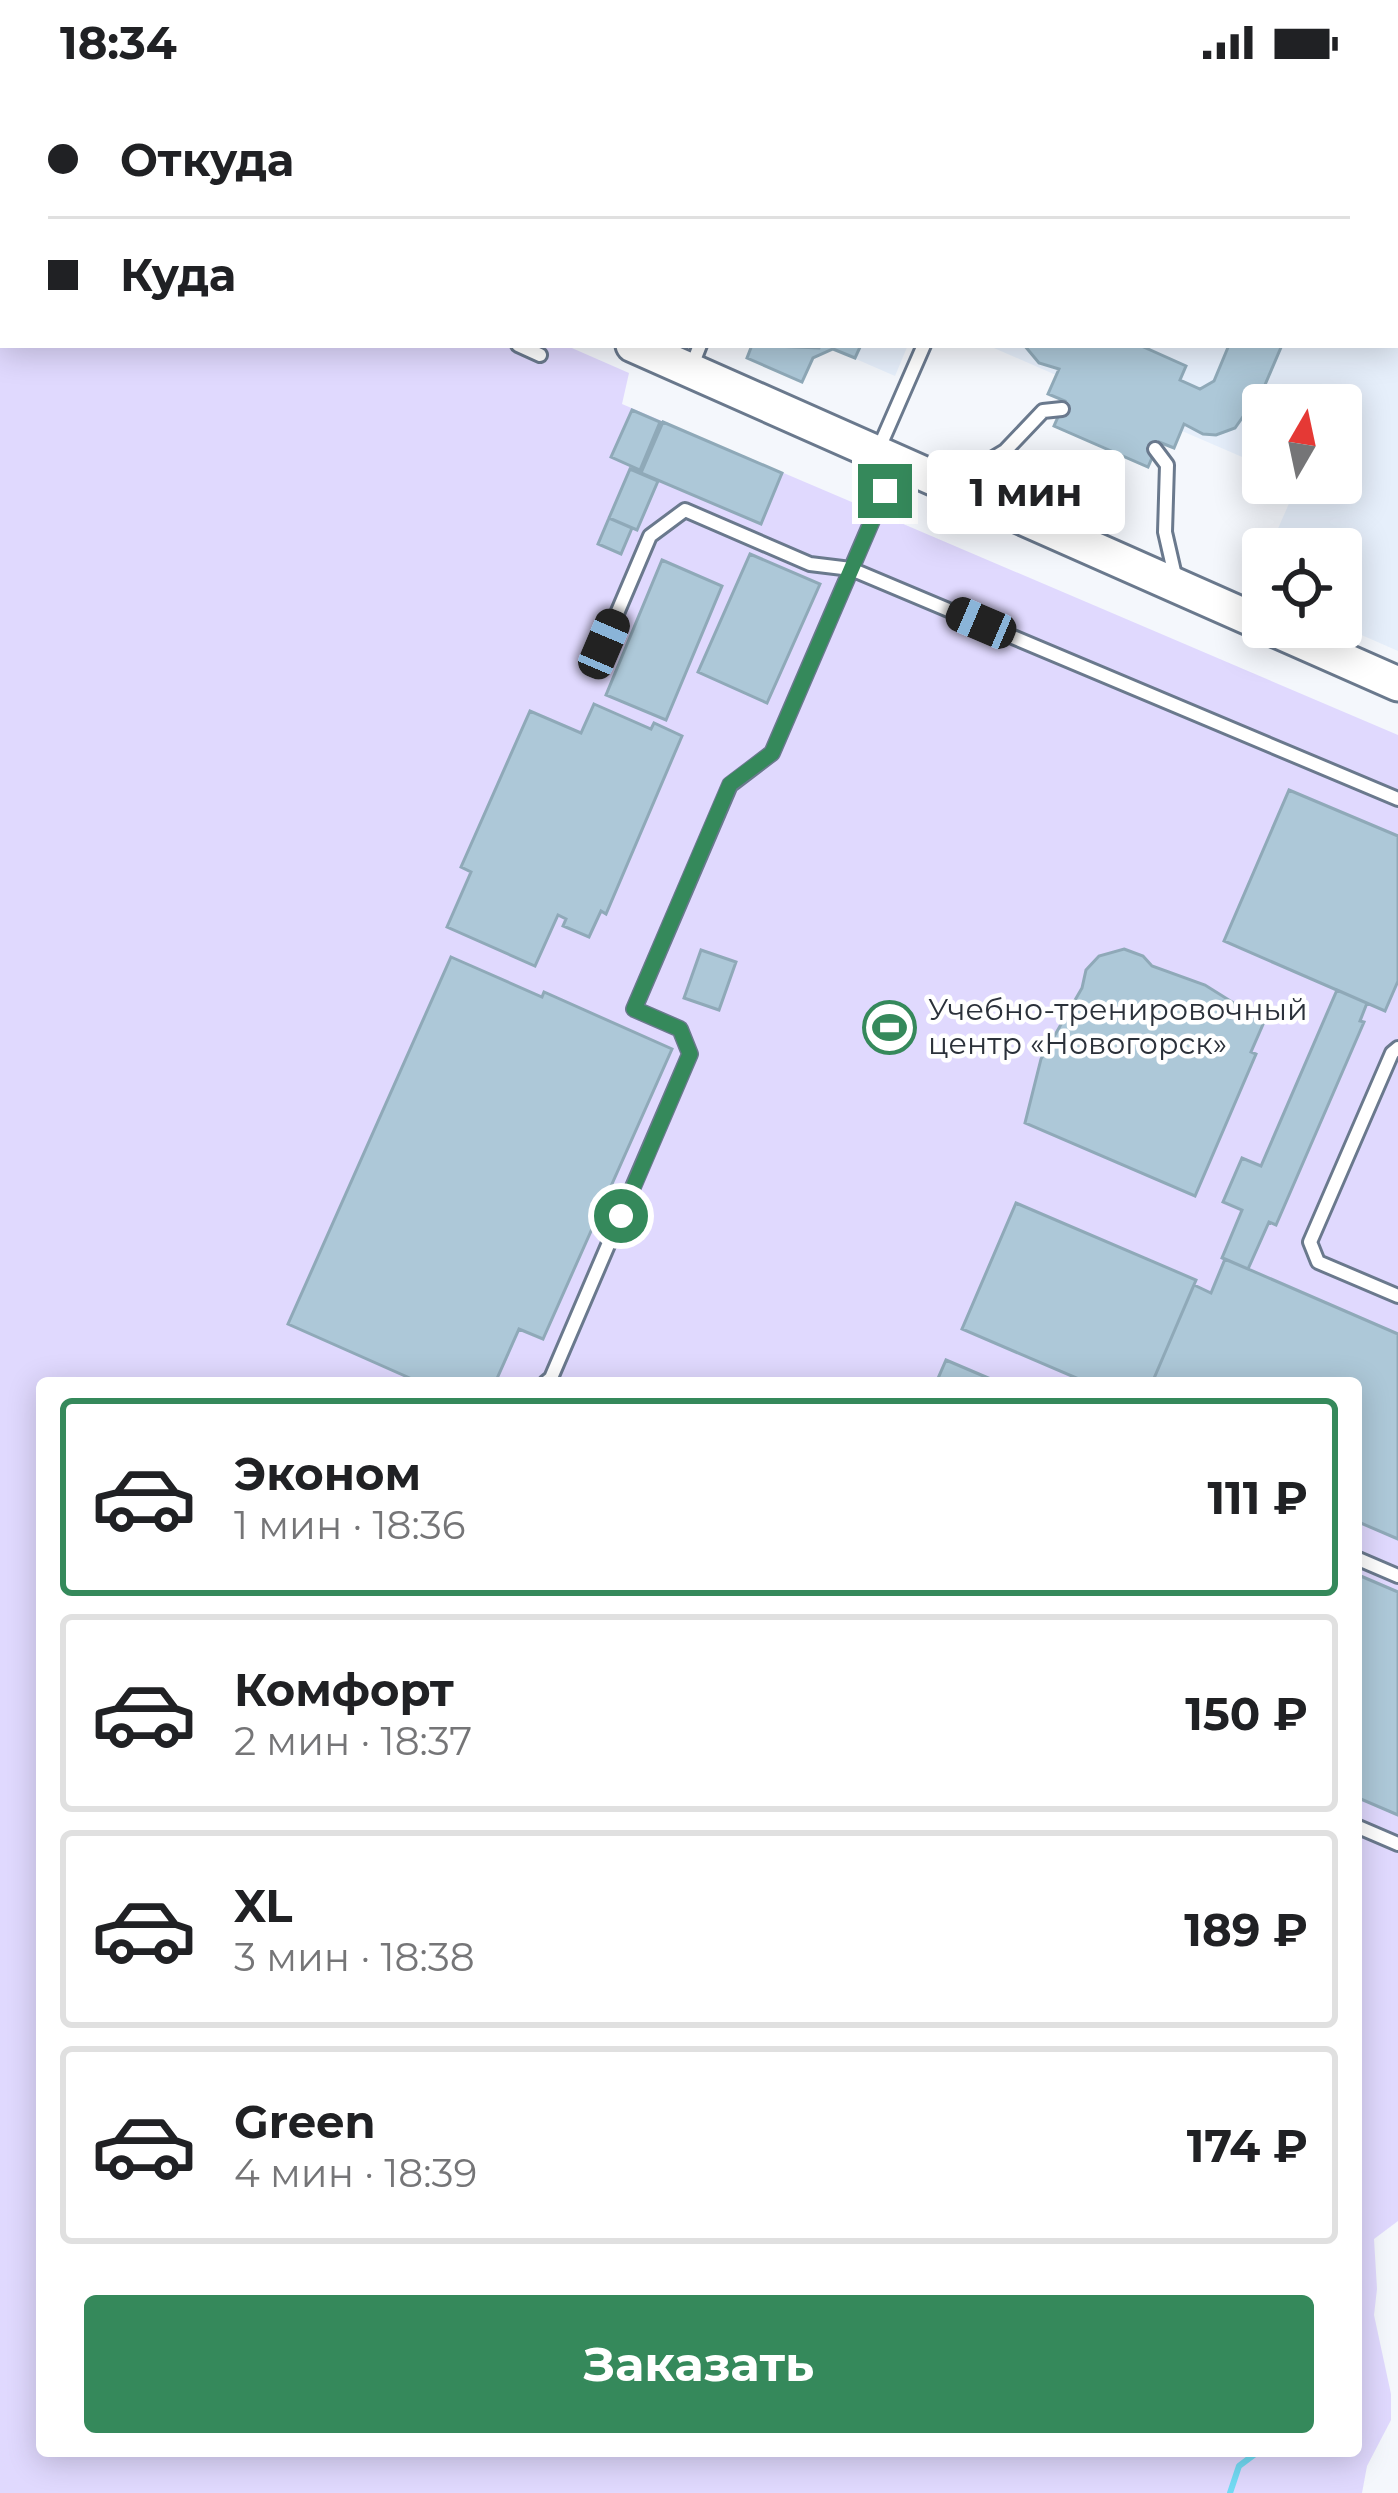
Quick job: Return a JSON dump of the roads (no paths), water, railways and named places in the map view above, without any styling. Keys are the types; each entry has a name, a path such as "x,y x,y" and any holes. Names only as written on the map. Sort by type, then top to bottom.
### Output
{"street":[{"path":"649,348 696,357 887,458 1242,615"},
{"path":"1316,648 1398,684"}],"lane":[{"path":"525,348 540,355"},
{"path":"555,1377 690,1054 680,1029 634,1009 730,784 772,753 851,569 923,348"},
{"path":"947,485 1005,451 1043,411 1062,409"},
{"path":"1156,449 1166,465 1165,532 1178,587"},
{"path":"604,644 650,536 685,510 810,564 851,569 1398,799"},
{"path":"1398,1048 1310,1242 1318,1262 1398,1296"},
{"path":"1362,1561 1398,1576"},
{"path":"1362,1829 1398,1844"}],"waterway":[{"path":"1230,2493 1239,2466 1251,2457"}],"place":[{"name":"Учебно-тренировочный центр «Новогорск»","path":"889,1027"}]}
